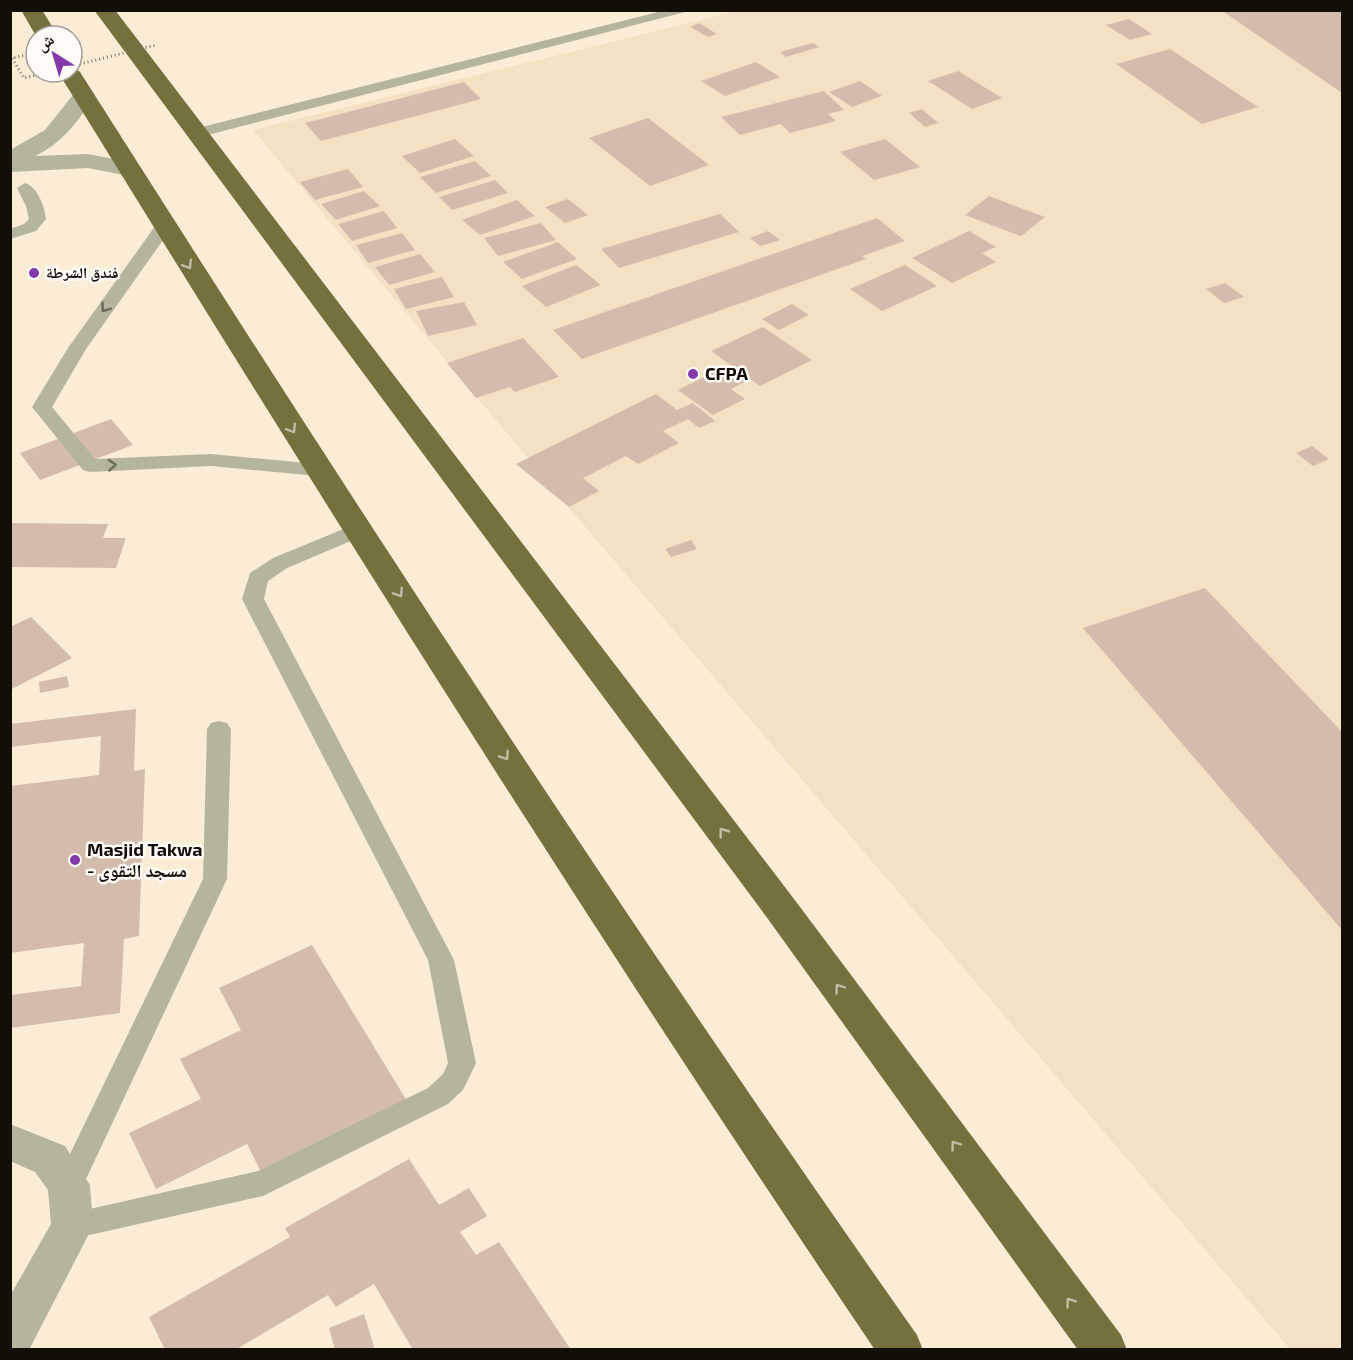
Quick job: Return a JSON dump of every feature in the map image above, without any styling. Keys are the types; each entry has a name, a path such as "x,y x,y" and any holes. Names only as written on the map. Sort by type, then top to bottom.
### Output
{"highway":[{"path":"31,10 40,24"},
{"path":"104,10 774,900 1105,1350"},
{"path":"79,84 129,170 318,470 735,1108 901,1350"}],"street":[{"path":"10,158 34,150 56,136 73,84"},
{"path":"10,165 88,161 129,170"},
{"path":"10,1142 50,1159 69,1185 72,1226 10,1340"}],"lane":[{"path":"196,133 686,10"},
{"path":"10,234 32,229 38,222 39,214 26,188"},
{"path":"164,226 77,348 42,407 90,466 211,460 318,470"},
{"path":"72,1226 263,1184 438,1096 453,1082 462,1064 441,960 253,599 258,578 280,564 358,530"},
{"path":"69,1185 215,879 219,729"}],"path":[{"path":"84,74 156,45"},
{"path":"24,56 12,58 24,78"}],"shaded area":[{"path":"737,11 1342,11 1342,1349 1290,1349 599,543 253,130"}],"building":[{"path":"1221,10 1342,10 1342,93"},
{"path":"1129,19 1152,34 1130,40 1106,25"},
{"path":"699,23 717,34 708,37 690,27"},
{"path":"813,43 819,47 786,57 780,52"},
{"path":"1170,49 1258,107 1202,124 1116,64"},
{"path":"756,62 780,77 725,96 701,81"},
{"path":"958,71 1002,98 972,109 928,81"},
{"path":"860,81 882,96 852,107 829,92"},
{"path":"464,82 481,99 321,141 305,123"},
{"path":"824,91 844,110 828,114 836,121 790,133 781,124 740,135 721,117"},
{"path":"922,109 938,123 925,127 909,113"},
{"path":"648,118 709,165 650,186 589,138"},
{"path":"455,139 474,156 420,173 402,156"},
{"path":"885,139 920,167 874,180 840,152"},
{"path":"475,161 491,176 436,193 420,177"},
{"path":"348,169 363,187 315,200 300,182"},
{"path":"495,180 508,193 452,210 439,197"},
{"path":"364,191 380,206 336,220 321,204"},
{"path":"989,196 1045,217 1021,236 965,215"},
{"path":"568,199 588,215 565,223 545,207"},
{"path":"517,200 535,216 480,235 462,220"},
{"path":"384,211 397,228 352,241 338,224"},
{"path":"720,214 739,232 619,268 601,249"},
{"path":"877,218 905,241 862,256 866,259 582,359 553,330"},
{"path":"541,223 556,240 498,256 484,238"},
{"path":"768,231 780,240 760,246 750,238"},
{"path":"969,231 996,247 982,253 996,262 952,283 912,258"},
{"path":"402,233 415,250 368,263 356,245"},
{"path":"558,242 577,259 522,279 503,262"},
{"path":"420,254 435,272 389,285 375,267"},
{"path":"576,265 601,285 546,307 522,286"},
{"path":"905,265 937,286 882,311 850,289"},
{"path":"442,277 454,297 406,309 394,289"},
{"path":"1225,283 1244,297 1224,303 1206,289"},
{"path":"464,302 477,325 428,336 416,311"},
{"path":"792,304 809,315 779,330 762,319"},
{"path":"763,327 812,360 760,386 711,351"},
{"path":"523,338 559,377 515,392 510,387 476,398 447,363"},
{"path":"728,365 749,380 731,389 745,399 713,415 678,390"},
{"path":"656,394 677,410 693,403 715,421 699,428 688,419 663,431 679,443 638,464 626,456 583,478 599,491 569,507 516,464"},
{"path":"111,419 133,445 40,480 20,453"},
{"path":"1312,446 1329,459 1313,466 1296,453"},
{"path":"10,523 108,524 103,538 126,538 116,568 10,567"},
{"path":"691,540 697,549 671,557 665,549"},
{"path":"1205,588 1342,732 1342,930 1083,628"},
{"path":"31,617 72,658 10,690 10,627"},
{"path":"67,676 69,687 40,693 39,682"},
{"path":"136,709 134,771 145,769 139,936 124,939 120,1013 10,1028 10,995 81,986 84,943 10,953 10,786 99,775 101,736 10,747 10,724"},
{"path":"312,945 407,1101 262,1174 247,1144 156,1189 129,1133 201,1099 180,1059 241,1030 219,988"},
{"path":"409,1159 439,1205 469,1188 487,1216 460,1232 476,1255 499,1242 571,1350 413,1350 374,1284 336,1307 328,1295 235,1350 165,1350 149,1317 290,1237 285,1228"},
{"path":"364,1314 375,1350 335,1350 329,1328"}],"place":[{"name":"فندق الشرطة","path":"34,273"},
{"name":"CFPA","path":"693,374"},
{"name":"Masjid Takwa - مسجد التقوى","path":"75,860"}]}
